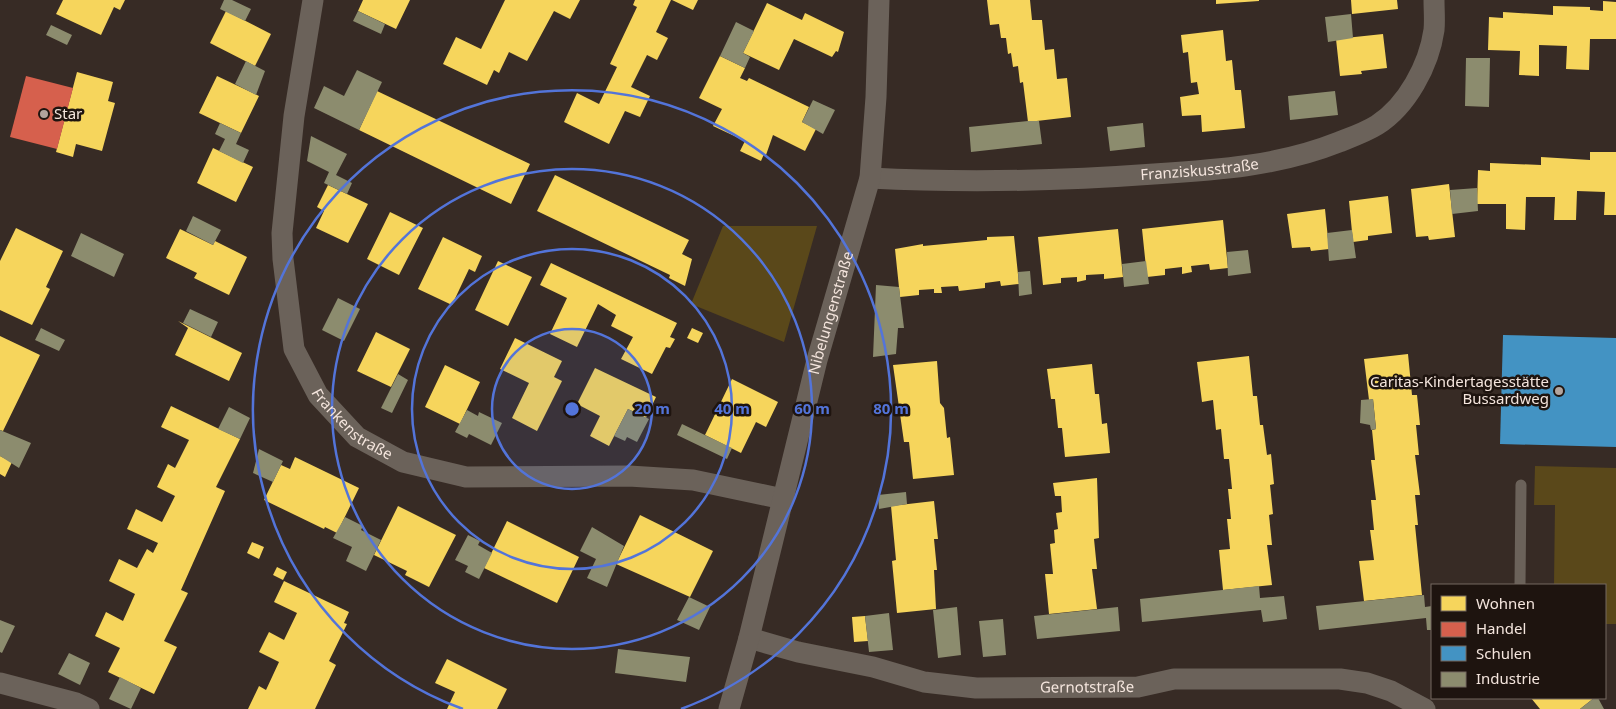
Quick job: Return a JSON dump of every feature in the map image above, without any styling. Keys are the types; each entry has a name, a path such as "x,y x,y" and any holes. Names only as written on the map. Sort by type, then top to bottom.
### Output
{"street":[{"name":"Frankenstraße","path":"312,0 294,116 282,233 283,259 294,349 318,395 357,437 403,462 466,477 630,476 693,480 783,498"},
{"name":"Nibelungenstraße","path":"729,709 749,638 817,360 870,178 876,97 879,0"},
{"name":"Franziskusstraße","path":"870,178 943,182 1092,179 1268,164 1314,152 1377,126 1393,113 1407,96 1423,69 1434,31 1434,0"},
{"name":"Gernotstraße","path":"749,638 798,652 873,667 924,682 976,688 1138,687 1174,679 1340,679 1367,683 1427,705"},
{"path":"0,683 76,703 89,709"}],"lane":[{"path":"1520,584 1521,485"}],"shaded area":[{"path":"723,226 817,226 784,342 691,304"},
{"path":"1535,466 1616,468 1616,624 1606,624 1606,584 1554,584 1555,505 1534,505"}],"building: Wohnen":[{"path":"63,0 125,0 120,10 114,7 101,35 56,14"},
{"path":"363,0 410,0 396,29 358,11"},
{"path":"505,0 580,0 570,19 554,11 527,61 509,52 499,73 494,70 487,85 443,64 456,37 481,49"},
{"path":"635,0 671,0 656,32 668,38 657,60 647,55 631,87 650,96 640,117 625,111 609,144 564,122 577,93 599,104 617,67 610,64 637,7 633,5"},
{"path":"672,0 698,0 693,10"},
{"path":"987,0 1030,0 1032,20 1042,20 1045,50 1054,49 1057,79 1067,78 1071,117 1028,122 1023,82 1020,83 1018,66 1013,67 1011,53 1008,54 1006,38 1001,38 999,24 990,25"},
{"path":"1216,0 1259,0 1259,1 1216,4"},
{"path":"1351,0 1397,0 1398,9 1352,14"},
{"path":"1603,1 1616,2 1616,39 1590,39 1589,70 1566,69 1567,46 1539,45 1539,76 1519,75 1520,51 1488,50 1489,17 1503,18 1503,12 1553,15 1553,6 1590,7 1590,10 1603,11"},
{"path":"767,3 802,20 805,13 844,32 838,52 836,51 832,57 794,39 779,70 743,53"},
{"path":"226,11 271,34 255,66 210,43"},
{"path":"1223,30 1226,61 1232,60 1235,90 1241,90 1245,128 1202,132 1201,115 1182,116 1180,97 1199,94 1197,82 1191,83 1188,52 1183,53 1181,35"},
{"path":"1383,34 1387,68 1361,71 1362,74 1340,76 1336,39"},
{"path":"720,56 745,68 740,78 747,81 749,78 809,107 802,122 816,129 805,151 773,135 766,155 764,154 761,161 740,151 745,141 713,126 722,109 699,98"},
{"path":"77,72 113,82 108,101 115,103 102,151 76,144 73,157 56,152"},
{"path":"217,76 259,96 241,133 199,113"},
{"path":"377,91 530,164 511,204 359,130"},
{"path":"213,148 253,167 236,202 197,183"},
{"path":"1590,152 1616,152 1616,215 1604,215 1605,192 1577,191 1576,220 1554,220 1555,197 1526,197 1525,230 1506,229 1506,204 1477,204 1478,170 1490,171 1490,163 1541,165 1541,157 1590,160"},
{"path":"555,175 689,240 682,254 692,259 685,286 669,278 670,275 537,211"},
{"path":"1449,184 1455,237 1429,240 1428,236 1416,237 1411,189"},
{"path":"328,185 368,204 348,243 316,228 324,211 317,207"},
{"path":"1388,196 1392,233 1368,236 1368,240 1353,242 1349,201"},
{"path":"1325,209 1329,249 1311,251 1310,247 1292,248 1287,214"},
{"path":"390,212 423,228 399,275 367,259"},
{"path":"1223,220 1228,268 1210,270 1209,264 1191,266 1192,272 1182,274 1182,267 1165,269 1165,275 1147,277 1142,229"},
{"path":"16,228 63,251 46,287 50,289 32,325 0,310 0,261"},
{"path":"180,229 213,245 215,241 247,257 229,295 194,278 197,273 166,258"},
{"path":"1118,229 1123,277 1104,279 1104,274 1086,275 1086,280 1077,282 1077,277 1061,278 1061,283 1043,285 1038,237"},
{"path":"1014,236 1019,284 1001,286 1000,281 985,283 985,288 959,291 958,286 941,287 942,293 934,293 934,289 919,290 919,295 900,297 895,249 923,244 923,246 987,240 987,237"},
{"path":"443,237 482,256 475,272 469,269 452,305 418,289"},
{"path":"498,261 532,277 508,326 475,310"},
{"path":"551,263 677,323 670,337 675,339 670,348 666,347 652,374 621,359 633,337 611,326 616,315 598,304 577,347 550,334 567,298 540,285"},
{"path":"178,321 242,353 229,381 175,355 188,328"},
{"path":"692,328 703,333 698,343 687,338"},
{"path":"376,332 410,349 391,387 357,371"},
{"path":"0,336 40,355 3,431 0,430"},
{"path":"515,338 562,361 554,377 562,381 537,431 512,418 529,383 500,369"},
{"path":"1408,354 1412,395 1417,395 1420,425 1416,425 1419,455 1415,455 1420,495 1415,495 1418,525 1415,525 1422,595 1364,601 1359,561 1374,560 1370,530 1374,530 1371,500 1376,500 1371,460 1375,460 1372,430 1376,429 1373,399 1369,400 1364,359"},
{"path":"1249,356 1253,396 1257,396 1260,425 1263,425 1267,455 1271,454 1274,484 1270,485 1273,514 1269,515 1272,545 1267,545 1272,585 1223,590 1219,550 1230,549 1227,519 1231,519 1228,489 1232,489 1229,459 1224,459 1221,429 1216,430 1213,400 1202,402 1197,362"},
{"path":"937,361 940,403 944,408 947,438 950,437 954,475 913,479 909,442 904,442 893,365"},
{"path":"1092,364 1095,394 1099,394 1102,424 1107,423 1110,453 1065,457 1062,428 1058,428 1055,399 1051,399 1047,369"},
{"path":"445,365 480,382 460,424 425,407"},
{"path":"595,368 656,397 646,418 628,409 609,446 590,436 600,416 577,404"},
{"path":"732,379 778,402 766,427 756,422 741,453 705,435"},
{"path":"171,406 240,439 216,487 225,491 181,590 188,593 164,641 177,647 154,694 108,672 120,648 95,636 106,612 123,621 135,594 109,581 119,559 137,568 147,549 153,553 158,543 127,529 136,509 162,522 175,496 157,487 168,464 175,468 189,440 161,427"},
{"path":"0,456 12,462 5,477 0,474"},
{"path":"295,457 359,488 337,533 325,527 324,529 264,500 281,465 290,469"},
{"path":"1097,478 1099,538 1094,539 1097,569 1092,569 1097,609 1049,614 1045,574 1053,574 1050,544 1055,543 1054,530 1058,529 1056,513 1062,512 1061,496 1055,496 1053,483"},
{"path":"934,501 938,539 934,539 937,570 934,570 936,609 897,613 892,561 896,560 891,506"},
{"path":"398,506 456,535 429,587 405,575 407,571 374,555"},
{"path":"640,515 713,551 690,597 616,564"},
{"path":"507,521 579,557 557,603 484,568"},
{"path":"252,542 264,547 259,559 247,553"},
{"path":"277,567 287,572 283,580 273,575"},
{"path":"284,581 349,612 344,623 347,624 329,661 336,665 315,709 248,709 259,686 266,690 279,662 259,652 269,632 284,640 297,613 274,602"},
{"path":"865,616 868,641 854,642 852,617"},
{"path":"447,659 507,689 497,709 447,709 455,692 435,683"},
{"path":"1532,699 1593,699 1580,709 1540,709"}],"building: Handel":[{"path":"26,76 73,88 57,149 10,137"}],"building: Schulen":[{"name":"Caritas-Kindertagesstätte Bussardweg","path":"1503,335 1616,338 1616,447 1500,444"}],"building: Industrie":[{"path":"224,0 232,0 251,9 245,21 220,9"},
{"path":"358,11 385,24 381,34 353,21"},
{"path":"1351,14 1353,38 1328,42 1325,17"},
{"path":"736,22 754,31 743,53 750,57 745,68 720,56"},
{"path":"51,25 72,35 67,45 46,35"},
{"path":"1466,58 1490,58 1489,107 1465,106"},
{"path":"246,61 265,71 256,95 235,84"},
{"path":"357,70 382,82 359,130 314,108 324,86 344,96"},
{"path":"1335,91 1338,115 1290,120 1288,96"},
{"path":"813,100 835,110 823,134 802,122"},
{"path":"1039,121 1042,144 971,152 969,127"},
{"path":"220,123 241,133 236,144 249,150 243,163 219,151 225,139 215,134"},
{"path":"1143,123 1145,147 1110,151 1107,127"},
{"path":"311,136 347,154 336,175 352,183 347,194 324,183 329,172 307,161"},
{"path":"1477,188 1478,211 1452,214 1450,190"},
{"path":"193,216 221,230 213,245 186,231"},
{"path":"1352,230 1356,258 1329,261 1327,233"},
{"path":"81,233 124,254 114,277 71,256"},
{"path":"1248,250 1251,273 1228,276 1227,252"},
{"path":"1146,261 1149,284 1124,287 1122,264"},
{"path":"1030,271 1032,294 1019,296 1018,272"},
{"path":"876,285 899,287 904,328 898,328 896,354 873,357"},
{"path":"338,298 360,309 344,341 322,330"},
{"path":"190,309 218,322 211,337 183,323"},
{"path":"41,328 65,340 59,351 35,340"},
{"path":"398,374 408,380 392,413 381,408"},
{"path":"1373,399 1376,429 1371,430 1370,425 1360,423 1361,400"},
{"path":"229,407 250,418 240,439 218,429"},
{"path":"628,409 649,419 637,442 627,437 625,441 614,436"},
{"path":"467,410 478,416 479,412 502,423 491,445 469,434 467,438 455,432"},
{"path":"682,424 732,448 727,459 677,435"},
{"path":"0,430 31,443 19,468 0,456"},
{"path":"259,449 283,461 273,482 253,473"},
{"path":"906,492 907,504 879,509 878,495"},
{"path":"345,517 363,526 361,530 381,540 366,571 346,561 352,547 333,538"},
{"path":"592,527 624,546 607,587 587,578 596,559 580,551"},
{"path":"468,535 480,541 478,545 492,553 479,579 465,572 468,566 455,560"},
{"path":"1259,586 1260,598 1284,596 1287,619 1263,622 1261,610 1142,622 1140,599"},
{"path":"1424,595 1425,607 1431,606 1431,630 1427,630 1426,618 1319,630 1316,606"},
{"path":"689,597 710,607 699,630 677,620"},
{"path":"957,607 961,655 938,658 933,610"},
{"path":"1118,607 1120,631 1037,639 1034,616"},
{"path":"889,613 893,650 869,652 865,616"},
{"path":"1003,619 1006,655 983,657 979,621"},
{"path":"0,620 15,626 2,653 0,652"},
{"path":"618,649 690,657 686,682 615,673"},
{"path":"69,653 90,663 80,685 58,674"},
{"path":"120,677 141,688 131,709 109,699"},
{"path":"1593,699 1599,699 1604,709 1580,709"}],"place":[{"name":"Star","path":"44,114"},
{"name":"Caritas-Kindertagesstätte Bussardweg","path":"1559,391"}]}
